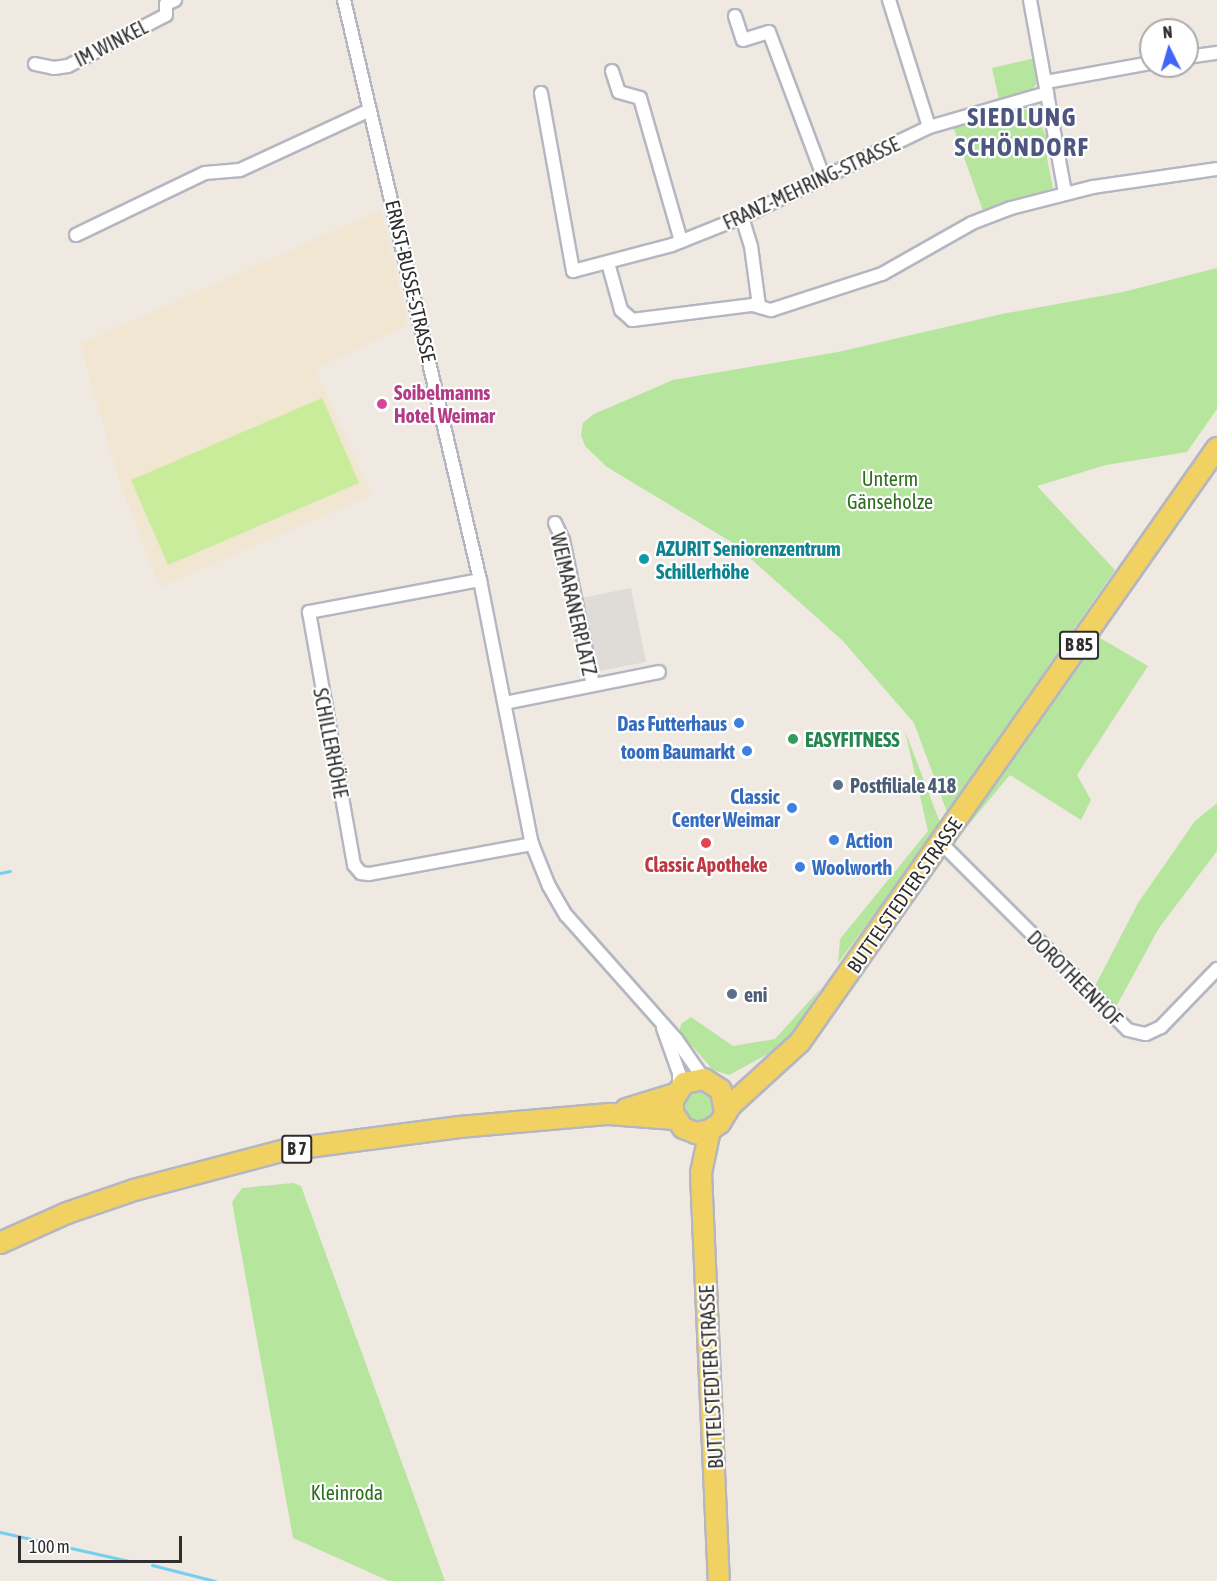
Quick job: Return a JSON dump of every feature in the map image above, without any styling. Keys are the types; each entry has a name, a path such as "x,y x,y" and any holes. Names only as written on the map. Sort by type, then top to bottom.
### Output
{"main road":[{"name":"BUTTELSTEDTER STRASSE","path":"771,1071 800,1042 1217,448"},
{"name":"B 85","path":"711,1083 731,1086 771,1071"},
{"name":"B 85","path":"725,1113 771,1071"},
{"path":"691,1080 711,1083 724,1095 725,1113 710,1130 701,1173 672,1106 677,1091 691,1080"},
{"name":"B 7","path":"0,1243 67,1214 134,1190 253,1157 448,1129 609,1114 677,1091"},
{"name":"B 7","path":"609,1114 681,1125"},
{"path":"681,1125 710,1130"},
{"name":"BUTTELSTEDTER STRASSE","path":"701,1173 719,1581"}],"street":[{"name":"IM WINKEL","path":"35,64 54,68 68,66 166,15 166,4 175,0"},
{"name":"ERNST-BUSSE-STRASSE","path":"344,0 480,580 532,844 566,915 676,1039 711,1083"},
{"path":"890,0 929,128"},
{"path":"1030,0 1065,193"},
{"path":"735,16 743,40 770,32 824,178"},
{"path":"1199,55 1217,53"},
{"name":"FRANZ-MEHRING-STRASSE","path":"541,93 573,271 681,241 742,218 929,128 1046,87 1139,66"},
{"path":"612,70 619,92 640,98 681,241"},
{"path":"76,235 205,174 240,170 370,110"},
{"path":"608,263 621,310 632,320 759,306 771,310 838,291 903,264 972,223 1065,193 1217,170"},
{"path":"742,218 751,246 759,306"},
{"name":"WEIMARANERPLATZ","path":"555,523 563,540 593,685"},
{"name":"SCHILLERHÖHE","path":"480,580 309,612 354,865 361,873 369,874 532,844"},
{"path":"505,703 658,672"},
{"name":"DOROTHEENHOF","path":"941,843 1128,1030 1146,1034 1161,1028 1217,969"},
{"name":"ERNST-BUSSE-STRASSE","path":"663,1027 679,1073 677,1091"}],"shaded area":[{"path":"381,210 408,325 315,369 372,495 160,587 119,480 80,344"},
{"path":"631,588 646,662 595,672 581,598"}],"green space":[{"path":"1035,58 1038,82 1031,91 999,100 992,68"},
{"path":"1032,108 1049,141 1047,158 1053,188 983,211 953,126"},
{"name":"Unterm Gänseholze","path":"1217,268 1217,409 1187,452 1106,465 1037,486 1115,570 947,812 914,723 843,641 733,543 607,467 585,446 581,435 583,423 594,414 673,380 838,352 1002,314 1123,292"},
{"path":"322,398 359,483 168,565 131,480"},
{"path":"1095,635 1148,666 1077,775 1091,800 1081,820 1010,775 954,842 953,837"},
{"path":"905,731 941,825 838,963 840,939 928,831"},
{"path":"1217,803 1217,851 1159,928 1117,1005 1093,990 1138,903 1195,821"},
{"path":"821,988 797,1027 777,1049 729,1075 713,1070 693,1047 689,1049 679,1033 681,1024 691,1017 733,1046 775,1039"},
{"path":"698,1088 710,1094 716,1106 710,1118 698,1124 686,1118 680,1106 686,1094"},
{"name":"Kleinroda","path":"293,1183 301,1186 445,1581 389,1581 293,1538 232,1202 242,1188"}],"waterway":[{"path":"0,873 10,871"},
{"path":"0,1532 129,1561"},
{"path":"152,1565 215,1581"}],"place":[{"name":"Soibelmanns Hotel Weimar","path":"382,404"},
{"name":"AZURIT Seniorenzentrum Schillerhöhe","path":"644,559"},
{"name":"Das Futterhaus","path":"739,723"},
{"name":"EASYFITNESS","path":"793,739"},
{"name":"toom Baumarkt","path":"747,751"},
{"name":"Postfiliale 418","path":"838,785"},
{"name":"Classic Center Weimar","path":"792,808"},
{"name":"Action","path":"834,840"},
{"name":"Classic Apotheke","path":"706,843"},
{"name":"Woolworth","path":"800,867"},
{"name":"eni","path":"732,994"}],"district":[{"name":"SIEDLUNG SCHÖNDORF","path":"1022,133"}]}
